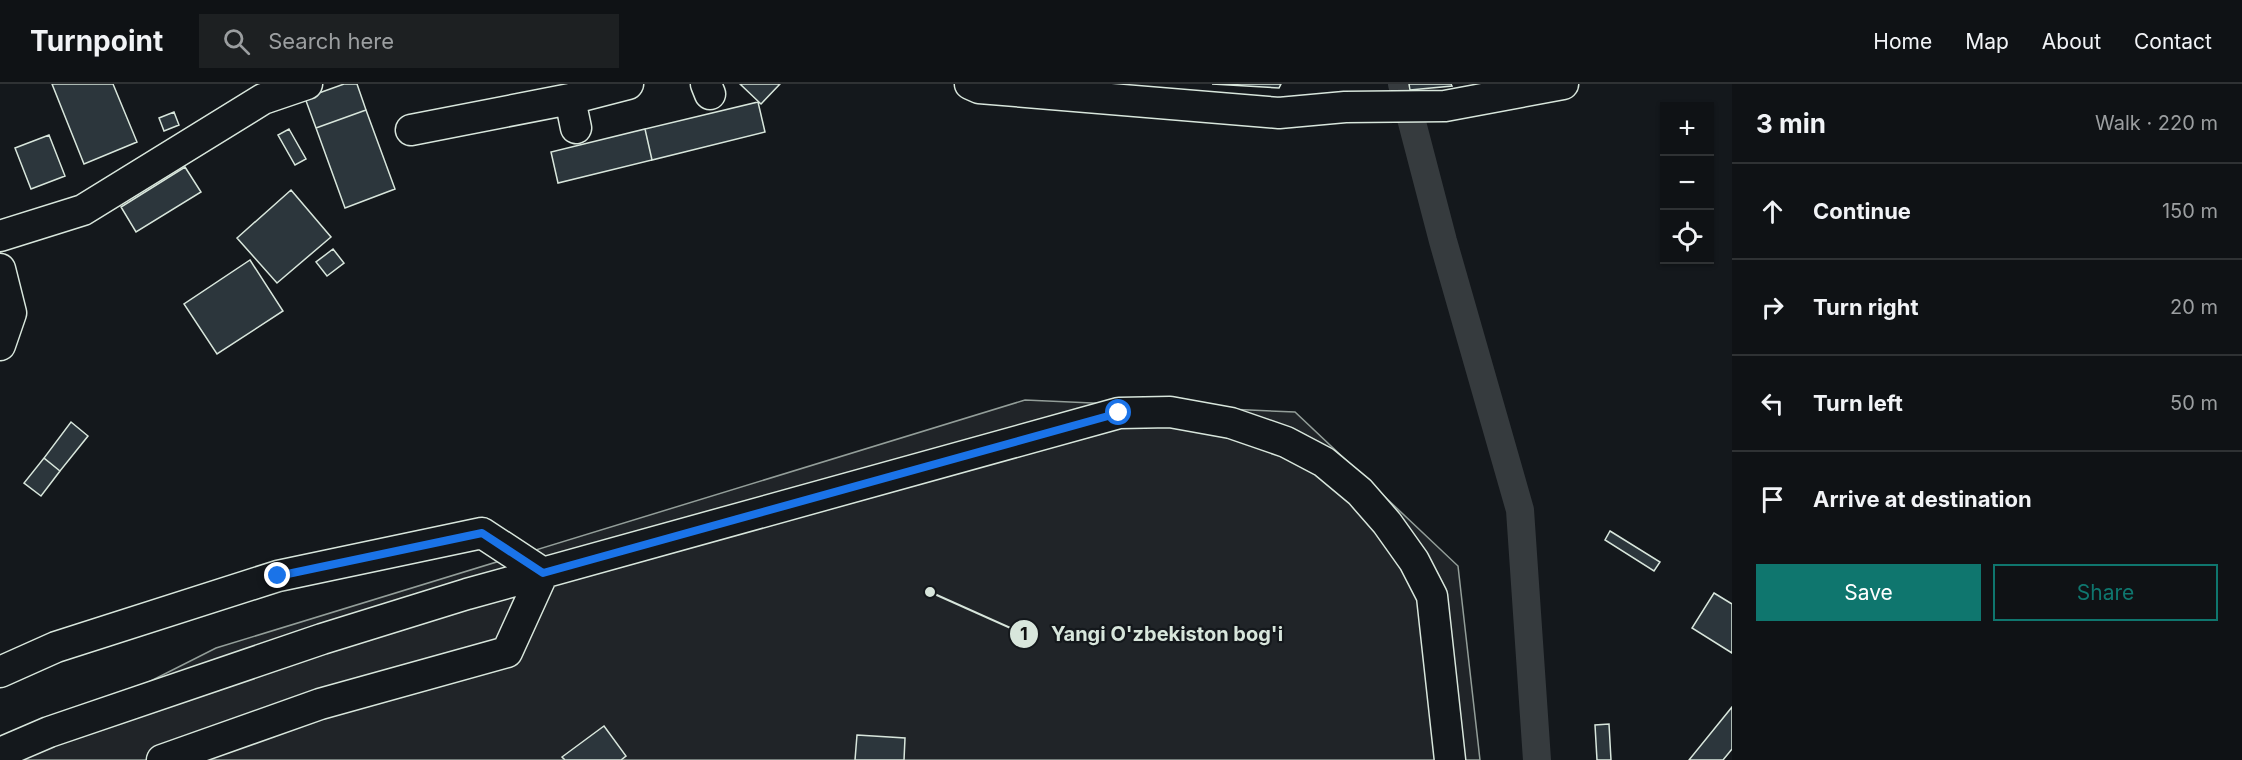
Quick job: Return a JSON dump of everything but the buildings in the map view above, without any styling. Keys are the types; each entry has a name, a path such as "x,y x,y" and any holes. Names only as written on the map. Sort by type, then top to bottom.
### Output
{"lane":[{"path":"0,236 83,210 263,99 307,84"},
{"path":"411,130 570,99 628,84"},
{"path":"970,84 979,88 1189,94 1279,113 1345,107 1445,106 1563,84"},
{"path":"570,99 576,128"},
{"path":"0,269 11,313 0,345"},
{"path":"0,753 49,732 322,639 543,573 1119,413 1170,412 1231,423 1286,442 1324,462 1360,492 1381,515 1414,561 1432,596 1450,760"},
{"path":"0,672 56,647 278,576 482,533 543,573"},
{"path":"162,760 320,704 507,652 543,573"}],"shaded area":[{"path":"1025,400 1295,412 1458,566 1480,760 0,760 0,757 216,648"}],"waterway":[{"path":"1402,84 1443,241 1520,510 1537,760"}],"place":[{"name":"Yangi O'zbekiston bog'i","path":"930,592"}],"route":[{"path":"278,576 482,533 543,573 1119,413"}]}
